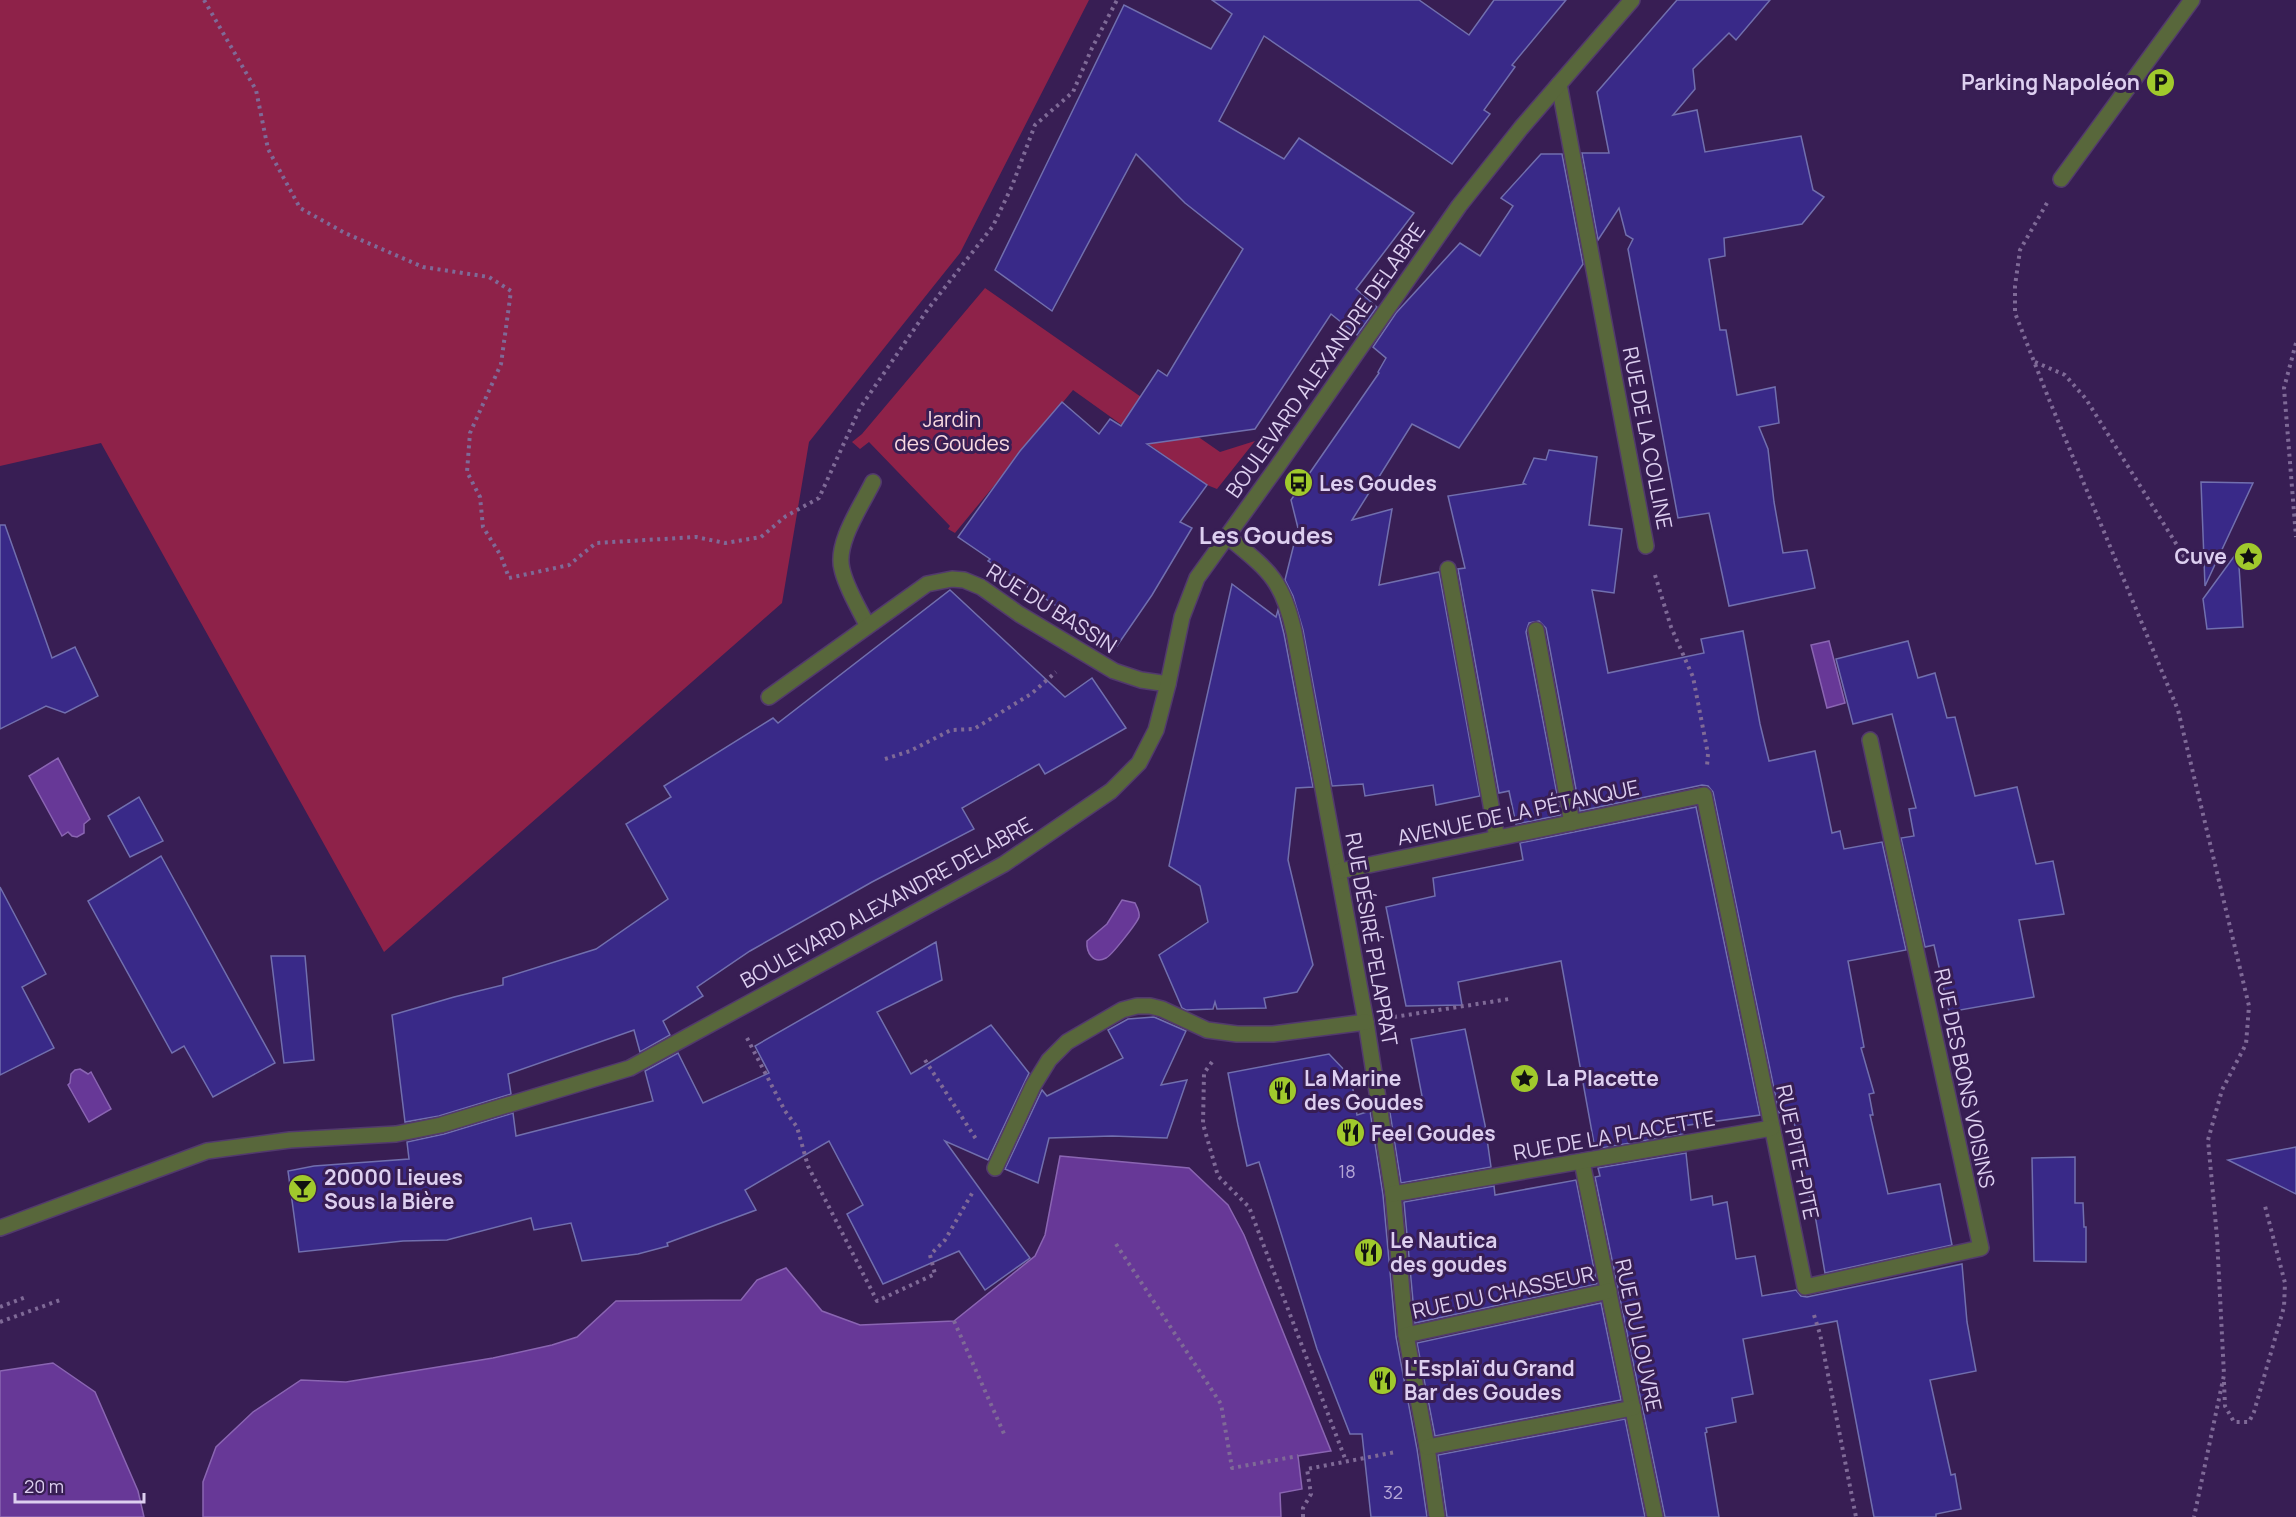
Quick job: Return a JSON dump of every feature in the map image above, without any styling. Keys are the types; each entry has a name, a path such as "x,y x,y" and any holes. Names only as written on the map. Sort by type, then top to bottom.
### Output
{"street":[{"name":"BOULEVARD ALEXANDRE DELABRE","path":"0,1228 207,1151 290,1140 396,1134 441,1125 630,1068 1004,864 1103,797 1133,770 1146,753 1156,730 1182,617 1189,593 1197,578 1459,206 1559,84 1632,0"},
{"path":"2061,179 2192,0"},
{"name":"RUE DE LA COLLINE","path":"1559,84 1647,546"},
{"path":"867,625 842,570 841,556 843,543 873,482"},
{"name":"RUE DÉSIRÉ PELAPRAT","path":"1227,536 1271,574 1288,605 1340,871 1366,1022 1393,1194 1406,1335 1427,1447 1437,1517"},
{"path":"1448,569 1497,838"},
{"name":"RUE DU BASSIN","path":"769,697 867,625 927,584 938,580 964,580 981,586 1079,652 1114,671 1141,680 1168,684"},
{"path":"1536,630 1572,823"},
{"name":"RUE DES BONS VOISINS","path":"1804,1287 1981,1248 1870,740"},
{"name":"AVENUE DE LA PÉTANQUE","path":"1340,871 1704,795"},
{"name":"RUE PITE-PITE","path":"1704,795 1804,1287"},
{"path":"995,1168 1033,1086 1048,1060 1067,1042 1122,1010 1137,1006 1150,1006 1207,1030 1231,1034 1273,1034 1366,1022"},
{"name":"RUE DE LA PLACETTE","path":"1393,1194 1772,1128"},
{"name":"RUE DU LOUVRE","path":"1582,1162 1655,1517"},
{"name":"RUE DU CHASSEUR","path":"1406,1335 1609,1291"},
{"path":"1427,1447 1633,1408"}],"path":[{"path":"204,0 256,90 268,149 300,208 345,232 423,267 489,277 511,291 501,364 470,433 466,472 480,497 483,527 501,556 509,579 569,565 596,543 696,537 725,543 761,537 786,516 819,498 860,408 928,309 993,226 1012,186 1035,125 1073,92 1092,48 1117,0"},
{"path":"2061,179 2020,250 2015,286 2015,313 2178,710 2248,1006 2246,1044 2222,1090 2208,1140 2217,1237 2225,1406 2234,1422 2249,1422 2254,1412 2284,1307 2285,1283 2265,1206"},
{"path":"2296,343 2284,388 2296,537"},
{"path":"2034,362 2065,375 2086,399 2185,558"},
{"name":"RUE DE LA COLLINE","path":"1647,546 1671,627 1693,677 1708,754 1704,795"},
{"path":"885,759 910,751 951,730 974,729 1031,694 1079,652"},
{"path":"1366,1022 1509,999"},
{"path":"733,1011 785,1111 797,1127 808,1166 878,1301 935,1274 930,1255 945,1240 973,1191 995,1168 925,1060"},
{"path":"1231,1034 1204,1073 1203,1124 1218,1176 1249,1207 1346,1461"},
{"path":"1116,1244 1221,1404 1232,1468 1298,1456"},
{"path":"1804,1287 1820,1334 1856,1517"},
{"path":"0,1307 26,1297"},
{"path":"0,1322 63,1299"},
{"path":"954,1322 1005,1436"},
{"path":"2194,1517 2224,1375"},
{"path":"1303,1517 1303,1508 1311,1494 1307,1469 1427,1447"}],"green space":[{"path":"0,0 1089,0 960,253 809,442 782,603 384,952 101,443 0,466"},
{"name":"Jardin des Goudes","path":"985,288 1220,452 1255,441 1217,489 1182,468 1073,390 955,533 948,529 950,526 869,442 860,449 852,442 862,434"}],"shaded area":[{"path":"1829,641 1845,703 1827,708 1811,645"},
{"path":"58,758 90,819 84,824 84,833 77,837 68,832 62,836 29,776"},
{"path":"1122,900 1135,903 1139,917 1109,956 1101,960 1094,959 1089,953 1087,941 1107,924"},
{"path":"80,1069 88,1074 91,1072 111,1109 89,1122 68,1085 71,1074"},
{"path":"1060,1156 1189,1168 1228,1205 1244,1235 1331,1451 1298,1456 1302,1489 1280,1493 1281,1517 203,1517 203,1482 216,1447 253,1412 301,1380 346,1382 493,1358 552,1345 577,1337 616,1301 741,1300 757,1280 786,1268 822,1311 860,1325 954,1321 1035,1256 1045,1235"},
{"path":"53,1363 95,1392 138,1491 144,1517 0,1517 0,1371"}],"building":[{"path":"1212,0 1419,0 1469,35 1494,0 1566,0 1512,65 1515,67 1484,110 1490,114 1452,164 1264,36 1219,121 1284,159 1299,138 1414,213 1356,289 1377,307 1357,335 1331,314 1255,429 1147,444 1207,485 1180,522 1192,528 1152,595 1117,646 988,561 990,559 958,537 1020,451 1062,402 1099,434 1110,419 1121,426 1158,370 1167,376 1243,249 1185,203 1136,154 1052,311 995,270 1124,5 1211,49 1232,14"},
{"path":"1677,0 1770,0 1736,40 1729,33 1693,69 1695,89 1673,115 1697,110 1705,152 1801,136 1813,190 1824,197 1802,224 1724,238 1725,256 1709,259 1720,330 1726,330 1737,395 1775,387 1779,423 1759,427 1768,449 1783,553 1807,550 1815,588 1729,606 1709,513 1678,518 1628,249 1633,239 1626,235 1619,208 1598,240 1582,153 1609,153 1597,92"},
{"path":"1541,154 1562,154 1583,264 1459,448 1412,424 1352,520 1392,509 1379,585 1439,572 1480,796 1436,805 1433,785 1365,796 1363,784 1332,786 1303,630 1293,596 1285,580 1298,528 1291,500 1379,373 1386,358 1373,347 1396,313 1460,243 1480,256 1513,206 1501,198"},
{"path":"1549,450 1597,457 1589,525 1622,529 1614,593 1592,590 1608,673 1704,653 1701,639 1743,631 1769,761 1815,751 1832,833 1840,831 1844,849 1882,842 1906,950 1848,961 1864,1047 1861,1048 1874,1093 1869,1094 1873,1115 1870,1115 1888,1194 1940,1184 1952,1245 1825,1273 1814,1209 1812,1209 1792,1112 1779,1113 1713,792 1708,786 1702,785 1580,811 1546,628 1539,621 1529,623 1526,632 1561,815 1516,824 1509,791 1499,793 1458,569 1465,568 1448,496 1525,484 1523,483 1534,458 1546,460"},
{"path":"2201,482 2253,483 2205,586"},
{"path":"0,525 5,525 52,658 75,647 98,696 65,713 46,706 0,729"},
{"path":"2238,551 2243,627 2207,629 2203,599"},
{"path":"1232,584 1276,617 1278,610 1284,634 1313,787 1296,788 1288,860 1313,965 1297,992 1264,998 1266,1008 1217,1009 1215,1002 1213,1009 1186,1010 1182,1008 1159,955 1208,922 1200,886 1169,866"},
{"path":"950,590 1065,697 1092,678 1126,728 1045,774 1039,764 962,808 974,829 872,882 750,951 697,987 703,996 663,1021 670,1035 640,1052 634,1030 508,1074 511,1094 439,1116 405,1122 392,1015 503,985 503,978 596,949 668,899 626,824 671,797 664,786 773,718 778,723"},
{"path":"1908,641 1918,678 1935,673 1947,718 1955,717 1975,796 2017,787 2036,864 2053,861 2064,914 2019,920 2034,997 1949,1012 1934,945 1925,947 1901,838 1914,836 1909,809 1916,808 1892,714 1853,724 1836,659"},
{"path":"139,797 163,841 130,857 108,816"},
{"path":"1696,807 1760,1115 1682,1126 1683,1134 1595,1149 1561,961 1458,982 1462,1005 1406,1006 1386,907 1435,896 1433,878 1523,860 1520,843"},
{"path":"161,856 275,1063 213,1097 184,1046 172,1053 88,901"},
{"path":"0,887 46,974 22,987 54,1048 0,1075"},
{"path":"936,942 942,980 877,1012 911,1074 991,1025 1029,1073 988,1160 945,1141 1030,1258 985,1290 959,1251 883,1284 847,1214 863,1205 829,1141 745,1190 756,1210 667,1243 668,1246 638,1254 582,1261 571,1223 534,1230 531,1218 447,1240 403,1241 299,1252 288,1171 314,1166 409,1159 407,1142 444,1134 513,1113 516,1136 653,1101 645,1071 678,1053 703,1103 769,1073 755,1046"},
{"path":"271,956 305,956 314,1060 284,1063"},
{"path":"1154,1017 1186,1031 1161,1085 1187,1080 1167,1138 1112,1136 1049,1138 1038,1183 1005,1169 1042,1090 1047,1096 1123,1058 1108,1030 1128,1019"},
{"path":"1465,1029 1485,1125 1491,1167 1401,1183 1389,1106 1422,1096 1411,1039"},
{"path":"1329,1054 1351,1077 1357,1115 1370,1111 1383,1195 1396,1337 1427,1517 1371,1517 1362,1434 1350,1434 1317,1349 1259,1162 1247,1166 1238,1125 1228,1073"},
{"path":"2296,1147 2296,1194 2228,1160"},
{"path":"1686,1153 1691,1200 1712,1196 1713,1205 1727,1202 1736,1259 1755,1256 1762,1296 1796,1290 1801,1296 1807,1297 1962,1264 1967,1322 1976,1371 1930,1380 1951,1475 1955,1474 1961,1509 1936,1514 1936,1517 1874,1517 1837,1321 1743,1339 1753,1394 1732,1398 1736,1422 1706,1428 1705,1433 1719,1517 1665,1517 1595,1177 1600,1176 1598,1168"},
{"path":"2075,1157 2075,1203 2083,1203 2086,1262 2034,1261 2032,1158"},
{"path":"1576,1180 1597,1284 1415,1323 1404,1202 1494,1186 1495,1195"},
{"path":"1601,1303 1621,1400 1435,1436 1417,1343"},
{"path":"1625,1419 1645,1517 1447,1517 1438,1455"}],"place":[{"name":"Parking Napoléon","path":"2161,82"},
{"name":"Les Goudes","path":"1298,483"},
{"name":"Cuve","path":"2248,556"},
{"name":"La Placette","path":"1525,1078"},
{"name":"La Marine des Goudes","path":"1283,1090"},
{"name":"Feel Goudes","path":"1350,1133"},
{"name":"20000 Lieues Sous la Bière","path":"303,1189"},
{"name":"Le Nautica des goudes","path":"1369,1252"},
{"name":"L'Esplaï du Grand Bar des Goudes","path":"1383,1380"}],"district":[{"name":"Les Goudes","path":"1266,534"}]}
